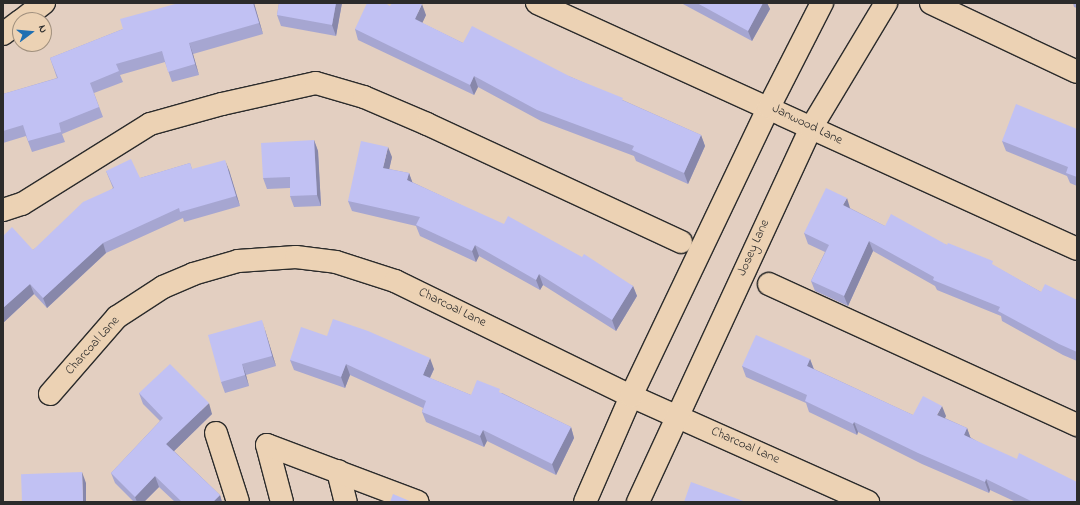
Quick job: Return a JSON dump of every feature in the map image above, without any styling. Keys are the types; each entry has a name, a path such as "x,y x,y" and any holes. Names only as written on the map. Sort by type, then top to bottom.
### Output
{"street":[{"path":"32,12 44,3"},
{"name":"Janwood Lane","path":"537,3 769,107 811,128 1077,249"},
{"path":"585,502 631,396 769,107 822,3"},
{"name":"Josey Lane","path":"638,502 811,128 886,3"},
{"path":"931,3 1077,72"},
{"path":"3,34 12,28"},
{"path":"3,210 22,204 150,124 316,83 364,96 681,242"},
{"name":"Charcoal Lane","path":"50,394 117,317 163,287 193,274 238,261 296,257 336,262 396,281 631,396 679,416 868,502"},
{"path":"769,284 1077,425"},
{"path":"216,433 238,502"},
{"path":"282,502 267,445 418,502"},
{"path":"338,471 346,502"}],"building":[{"path":"179,3 253,3 259,23 189,43 195,64 168,72 162,51 116,64 119,71 90,83 99,107 59,123 61,132 28,141 23,125 3,131 3,94 58,78 50,58 123,29 120,19"},
{"path":"279,3 336,3 332,25 277,15"},
{"path":"367,3 385,3 390,6 392,3 422,4 415,19 463,43 472,26 571,77 623,98 622,100 701,135 684,173 632,150 634,146 537,110 474,76 470,85 355,29"},
{"path":"697,3 763,3 748,31"},
{"path":"1016,104 1077,129 1077,177 1066,173 1068,167 1002,141"},
{"path":"314,140 317,195 290,196 290,177 263,178 261,143"},
{"path":"361,141 388,147 383,168 409,173 407,180 504,224 508,216 582,257 584,254 633,286 612,320 539,274 536,280 475,245 472,251 416,225 420,217 348,201"},
{"path":"131,159 140,178 190,163 192,169 225,160 236,196 180,212 179,208 103,243 43,298 30,284 3,308 3,236 12,227 33,250 83,202 114,188 106,171"},
{"path":"826,188 847,198 843,205 885,226 891,214 947,245 948,243 993,261 992,264 1041,292 1045,284 1077,300 1077,352 998,311 1000,307 933,280 934,277 869,241 844,296 811,281 829,245 804,233"},
{"path":"333,319 368,331 430,358 423,375 471,395 477,380 500,389 499,392 571,427 552,464 483,430 480,436 422,412 426,401 346,364 341,377 290,360 301,327 327,336"},
{"path":"262,320 272,356 242,364 245,375 221,382 208,335"},
{"path":"756,335 810,359 807,366 913,415 923,396 942,406 937,415 967,428 964,435 1017,459 1019,453 1077,482 1077,502 1033,502 986,479 985,482 918,453 854,422 853,424 805,401 807,395 742,366"},
{"path":"170,364 209,403 166,444 220,495 213,502 182,502 155,476 135,497 111,473 163,418 139,393"},
{"path":"82,472 83,502 22,502 21,474"},
{"path":"691,482 746,502 684,502"},
{"path":"393,494 412,502 390,502"}]}
